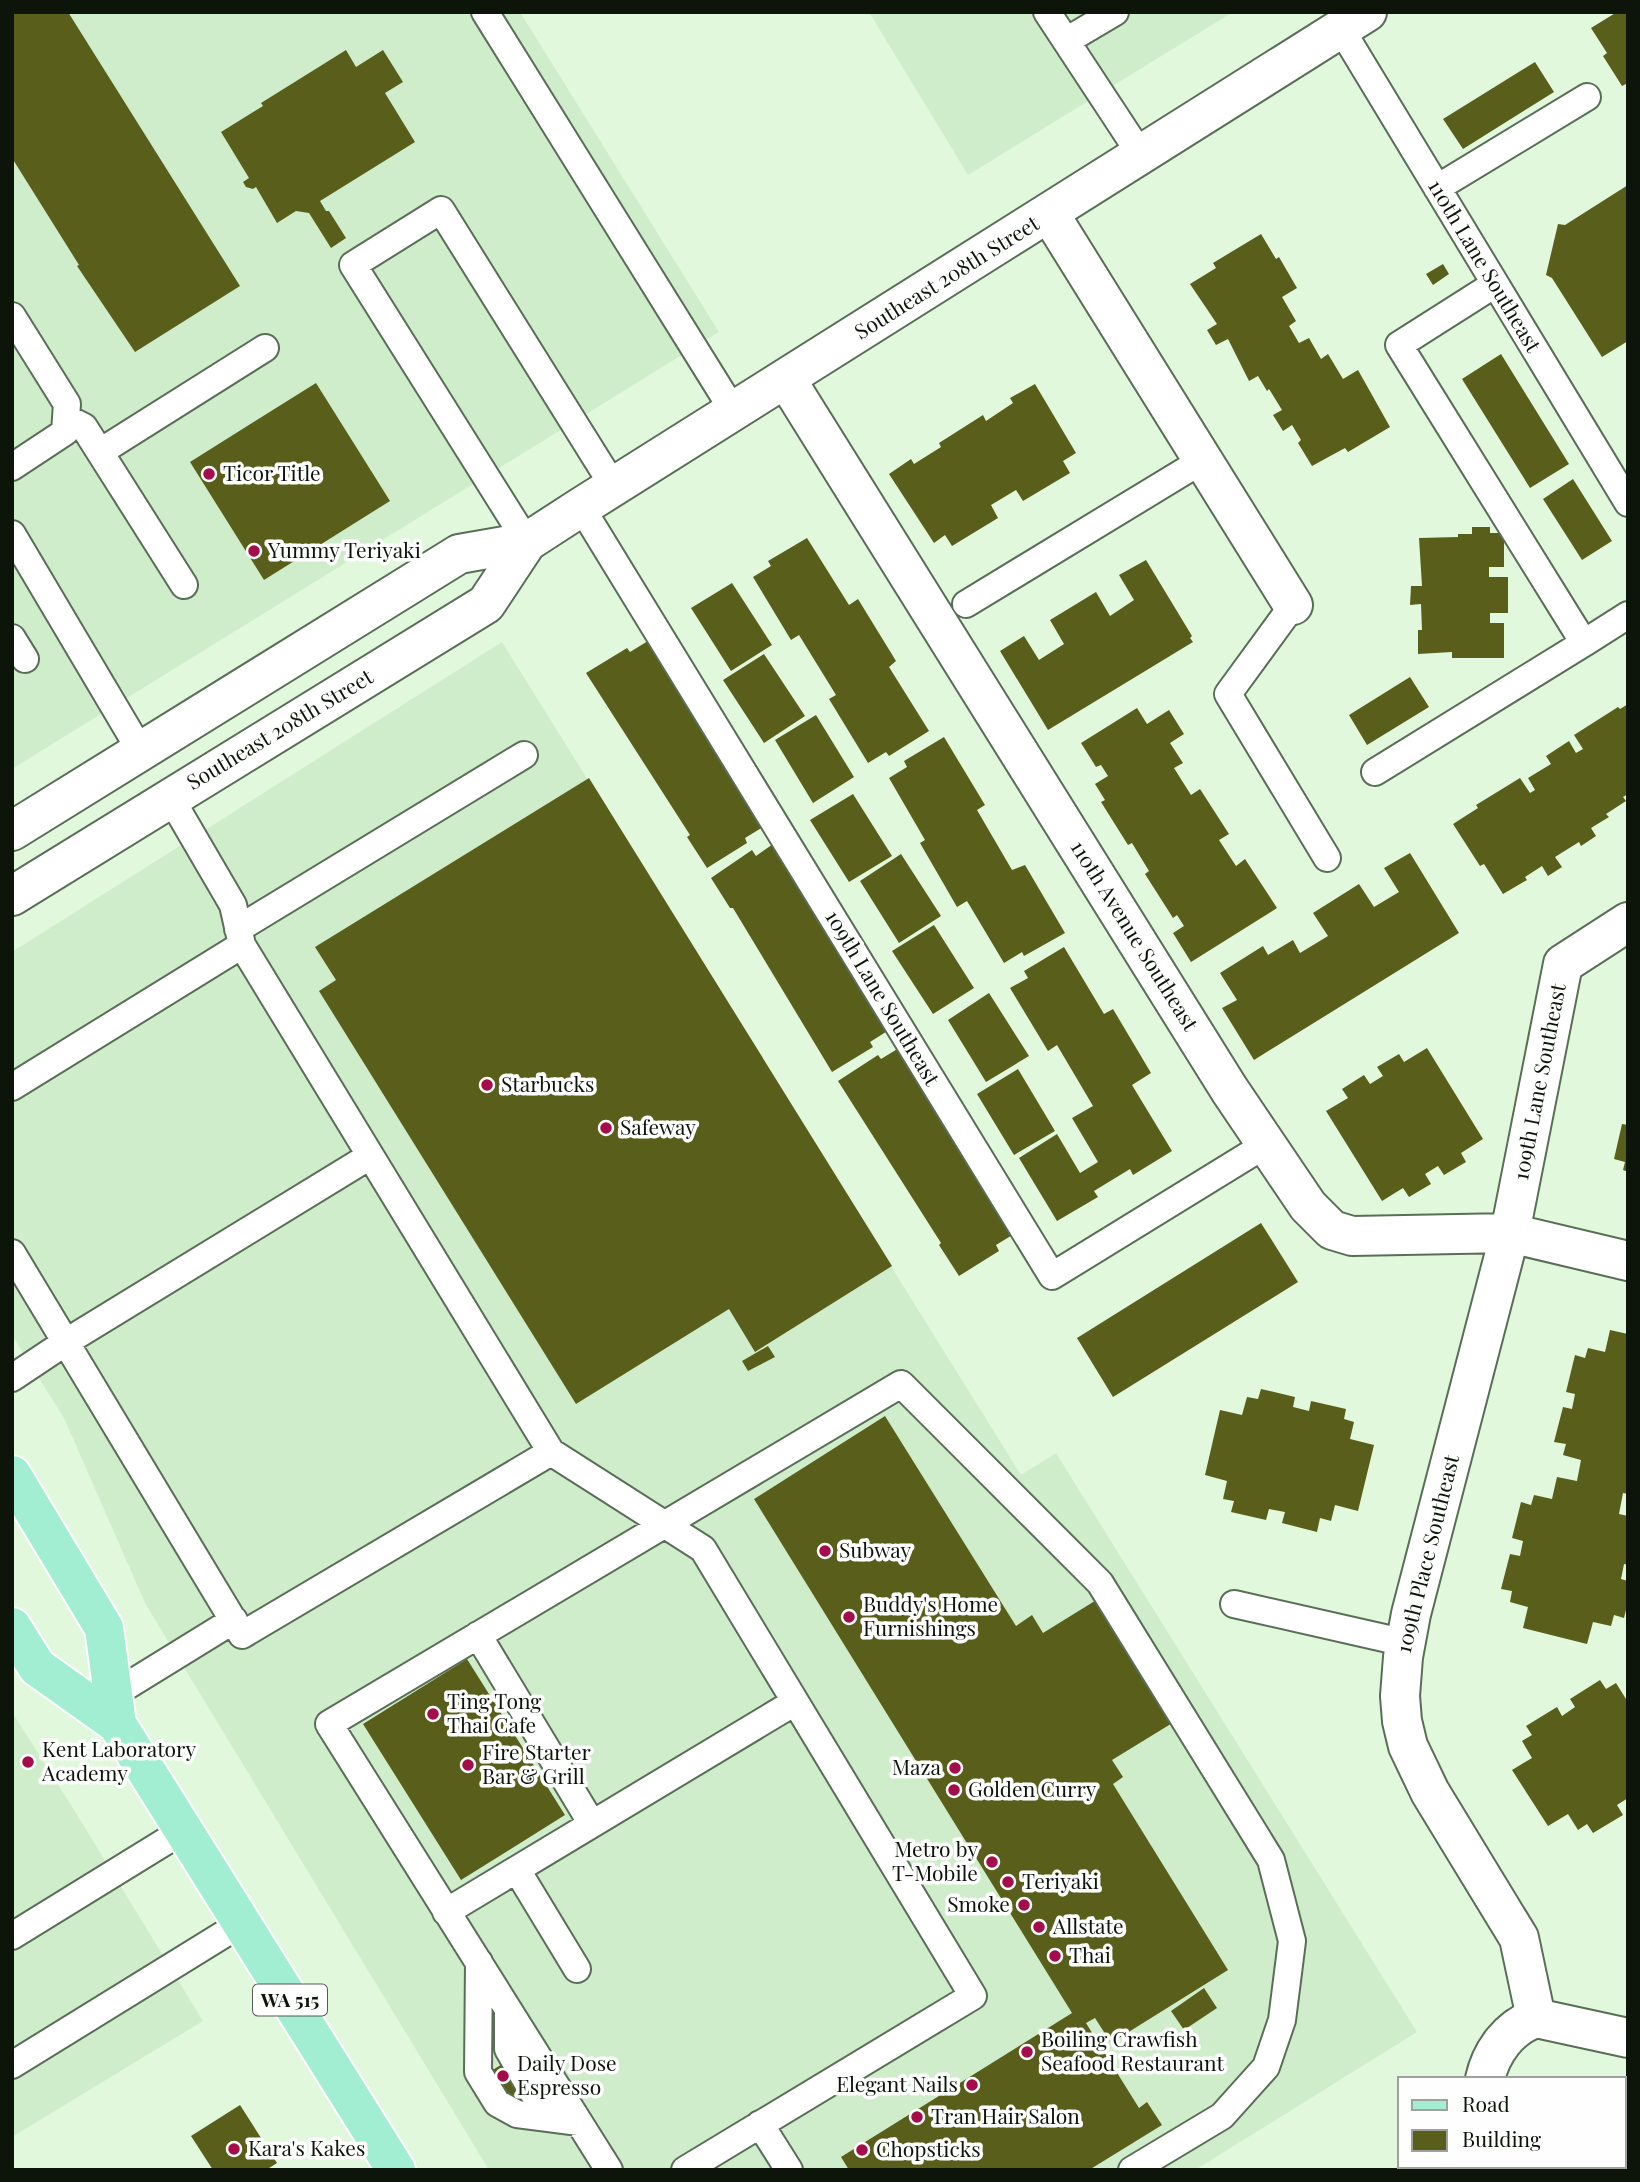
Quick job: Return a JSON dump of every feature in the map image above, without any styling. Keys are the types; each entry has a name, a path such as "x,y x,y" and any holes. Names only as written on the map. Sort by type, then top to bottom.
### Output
{"main road":[{"name":"WA 515","path":"12,1475 104,1628 115,1709 184,1830 396,2170"},
{"name":"WA 515","path":"12,1627 37,1667 115,1709"}],"street":[{"name":"Southeast 208th Street","path":"12,831 459,554 527,542 1354,21"},
{"path":"1049,213 1293,605"},
{"name":"110th Avenue Southeast","path":"786,379 1265,1145 1308,1206 1338,1234 1362,1237 1510,1233 1628,1261"},
{"name":"Southeast 208th Street","path":"12,896 486,604 527,542"},
{"name":"109th Lane Southeast","path":"1510,1233 1563,964 1628,922"},
{"name":"109th Place Southeast","path":"1510,1233 1418,1588 1406,1643 1400,1707 1408,1746 1434,1800 1519,1938 1536,2018"},
{"path":"1486,2077 1505,2037 1527,2021 1536,2018 1628,2038"}],"lane":[{"path":"485,12 734,412"},
{"path":"1047,12 1142,155"},
{"path":"1066,41 1115,12"},
{"name":"110th Lane Southeast","path":"1354,21 1437,188 1628,503"},
{"path":"1437,188 1587,97"},
{"path":"527,542 353,265 440,211 614,487"},
{"path":"1495,284 1399,345 1584,643"},
{"path":"12,316 67,404 65,432 12,467"},
{"path":"100,452 265,348"},
{"path":"66,418 84,427 184,585"},
{"path":"966,604 1203,460"},
{"name":"109th Lane Southeast","path":"581,507 1052,1276 1265,1145"},
{"path":"12,534 140,750"},
{"path":"1293,605 1228,694 1327,858"},
{"path":"1376,772 1628,615"},
{"path":"12,1087 524,755"},
{"path":"170,797 233,905 240,937 551,1452 703,1549 973,1996 685,2170"},
{"path":"12,1378 66,1342 370,1156"},
{"path":"12,1253 242,1635 551,1452"},
{"path":"608,2170 328,1724 901,1384 1100,1583 1271,1860 1292,1941 1282,2020 1266,2067 1222,2116 1132,2170"},
{"path":"1234,1604 1406,1643"},
{"path":"115,1709 234,1619"},
{"path":"478,1635 592,1824"},
{"path":"446,1912 795,1702"},
{"path":"12,1936 184,1830"},
{"path":"517,1870 577,1969"},
{"path":"12,2065 242,1923"},
{"path":"479,1962 478,2072 497,2104 517,2114 574,2115"},
{"path":"760,2124 789,2170"}],"shaded area":[{"path":"12,12 520,12 719,332 12,769"},
{"path":"869,12 1233,12 968,175"},
{"path":"502,642 1021,1475 1056,1453 1417,2032 1195,2170 489,2170 145,1603 64,1418 12,1335 12,952"},
{"path":"12,1712 203,2021 12,2137"}],"building":[{"path":"12,12 68,12 240,286 135,352 77,266 79,265 12,158"},
{"path":"1617,12 1628,12 1628,83 1622,86 1603,56 1607,53 1591,28"},
{"path":"346,50 356,67 383,50 403,82 385,93 415,142 320,201 346,238 331,248 309,213 296,211 277,223 256,187 246,187 243,182 249,178 221,132 263,106 261,103"},
{"path":"1535,62 1554,92 1463,149 1443,119"},
{"path":"1628,185 1628,341 1602,357 1552,278 1546,275 1558,224 1565,225"},
{"path":"1261,234 1276,259 1279,257 1297,288 1282,297 1296,321 1289,326 1299,343 1309,338 1321,359 1328,354 1343,379 1358,370 1390,427 1348,452 1345,448 1312,466 1298,443 1301,440 1292,425 1283,431 1273,415 1282,410 1269,389 1267,391 1258,376 1249,381 1228,339 1216,345 1207,330 1217,324 1190,284 1216,268 1213,263"},
{"path":"1443,264 1449,274 1433,285 1426,274"},
{"path":"1501,354 1569,464 1530,488 1462,379"},
{"path":"316,383 390,501 264,580 190,462"},
{"path":"1035,384 1076,453 1063,461 1070,473 1023,501 1016,490 991,505 998,518 952,546 945,535 934,543 889,474 911,459 914,464 941,447 939,443 983,415 986,421 1013,403 1010,398"},
{"path":"1573,479 1612,541 1582,560 1543,499"},
{"path":"1472,527 1490,527 1490,533 1504,533 1504,567 1489,567 1489,577 1508,577 1508,613 1490,613 1490,623 1504,623 1504,658 1452,658 1452,652 1418,654 1418,630 1422,630 1421,604 1410,605 1411,586 1422,586 1419,538 1458,537 1458,534 1472,534"},
{"path":"807,538 849,605 858,599 896,661 889,667 929,731 889,756 886,752 868,763 829,699 836,695 799,635 791,640 753,577 771,566 768,561"},
{"path":"1146,560 1192,636 1190,638 1193,642 1048,730 1000,651 1024,636 1039,660 1064,644 1050,620 1096,592 1110,616 1134,600 1119,575"},
{"path":"732,583 772,645 731,671 691,608"},
{"path":"648,641 660,661 661,657 763,827 745,838 747,843 707,868 687,837 690,835 586,673 627,648 630,652"},
{"path":"764,654 805,716 764,743 723,680"},
{"path":"1410,677 1429,707 1367,745 1349,715"},
{"path":"1628,704 1628,794 1623,797 1626,801 1606,814 1609,817 1591,828 1596,836 1581,846 1579,842 1555,857 1562,867 1548,876 1542,866 1525,877 1527,880 1503,894 1484,864 1480,866 1453,824 1478,808 1476,805 1520,778 1530,793 1535,790 1528,778 1551,764 1546,756 1569,741 1576,753 1583,749 1574,735 1618,707 1620,709"},
{"path":"1137,708 1147,724 1169,710 1184,734 1170,743 1183,763 1174,768 1191,795 1200,789 1229,834 1219,840 1236,866 1245,859 1277,908 1191,962 1173,933 1184,926 1177,915 1173,918 1145,874 1149,871 1132,843 1128,845 1101,802 1105,800 1095,784 1108,776 1101,765 1096,767 1081,743"},
{"path":"816,715 854,777 813,803 775,740"},
{"path":"944,737 985,805 977,810 1012,870 1025,865 1065,933 1024,956 1022,952 1004,963 967,901 957,907 920,843 925,840 889,778 907,767 904,761"},
{"name":"Safeway","path":"589,778 892,1266 755,1352 729,1309 576,1404 319,991 336,980 315,947"},
{"path":"853,794 892,856 849,882 810,820"},
{"path":"773,844 889,1030 870,1042 873,1047 832,1072 733,908 730,908 711,878 752,850 756,856"},
{"path":"1410,853 1459,933 1254,1060 1222,1008 1237,1000 1220,973 1263,946 1268,955 1293,940 1300,953 1328,936 1313,913 1359,884 1374,907 1399,892 1384,868"},
{"path":"901,854 941,916 899,943 860,881"},
{"path":"934,925 974,988 933,1014 892,951"},
{"path":"1064,947 1104,1014 1113,1009 1151,1073 1132,1085 1172,1151 1133,1175 1130,1169 1094,1191 1098,1197 1057,1221 1019,1158 1057,1134 1080,1173 1098,1162 1072,1118 1093,1106 1057,1045 1048,1051 1010,988 1028,978 1024,971"},
{"path":"989,993 1029,1056 986,1082 948,1020"},
{"path":"899,1048 1014,1234 996,1245 999,1251 959,1276 939,1245 941,1243 838,1081 878,1055 881,1059"},
{"path":"1427,1048 1483,1139 1461,1153 1466,1162 1444,1175 1438,1166 1425,1174 1431,1184 1409,1197 1403,1188 1382,1201 1326,1111 1348,1098 1342,1089 1364,1075 1370,1084 1383,1076 1377,1067 1399,1054 1404,1062"},
{"path":"1018,1069 1055,1131 1014,1155 977,1094"},
{"path":"1622,1124 1628,1125 1628,1172 1623,1170 1625,1162 1614,1159"},
{"path":"1261,1223 1298,1282 1113,1397 1077,1338"},
{"path":"1610,1330 1628,1334 1628,1494 1623,1493 1619,1514 1628,1516 1628,1565 1624,1564 1621,1579 1628,1581 1628,1602 1624,1618 1614,1615 1611,1626 1593,1622 1587,1644 1523,1628 1528,1607 1510,1602 1512,1591 1501,1589 1510,1554 1520,1556 1523,1541 1512,1538 1521,1502 1531,1505 1534,1495 1552,1499 1557,1477 1577,1481 1581,1460 1563,1455 1566,1444 1554,1442 1563,1407 1572,1409 1575,1394 1566,1392 1575,1355 1585,1358 1588,1348 1605,1352"},
{"path":"768,1346 775,1357 748,1371 742,1361"},
{"path":"1261,1389 1295,1397 1293,1407 1309,1411 1311,1401 1346,1409 1344,1419 1354,1422 1350,1439 1374,1445 1358,1511 1335,1505 1331,1521 1320,1518 1317,1532 1282,1523 1285,1512 1269,1509 1266,1520 1231,1512 1234,1501 1223,1499 1227,1481 1205,1475 1220,1410 1242,1415 1247,1397 1258,1399"},
{"path":"885,1416 1016,1626 1032,1615 1043,1633 1098,1599 1174,1722 1112,1760 1123,1777 1113,1784 1228,1970 1111,2043 1095,2018 1086,2023 1139,2108 1147,2102 1162,2125 1089,2170 849,2170 841,2157 1072,2013 754,1499"},
{"path":"467,1659 565,1815 461,1880 363,1724"},
{"path":"1600,1680 1606,1689 1616,1683 1626,1699 1628,1698 1628,1798 1617,1805 1623,1815 1593,1833 1587,1824 1578,1830 1568,1814 1548,1826 1512,1770 1532,1758 1522,1741 1532,1735 1526,1726 1557,1707 1562,1716 1575,1707 1570,1699"},
{"path":"1204,1988 1217,2008 1184,2030 1171,2011"},
{"path":"507,2061 523,2090 506,2099 488,2073"},
{"name":"Kara's Kakes","path":"240,2105 277,2163 266,2170 213,2170 191,2136"},
{"path":"1628,2155 1628,2170 1549,2170 1626,2168"}],"place":[{"name":"Ticor Title","path":"209,474"},
{"name":"Yummy Teriyaki","path":"254,551"},
{"name":"Starbucks","path":"487,1085"},
{"name":"Safeway","path":"606,1128"},
{"name":"Subway","path":"825,1551"},
{"name":"Buddy's Home Furnishings","path":"849,1617"},
{"name":"Ting Tong Thai Cafe","path":"433,1714"},
{"name":"Kent Laboratory Academy","path":"28,1762"},
{"name":"Fire Starter Bar & Grill","path":"468,1765"},
{"name":"Maza","path":"955,1768"},
{"name":"Golden Curry","path":"954,1790"},
{"name":"Metro by T-Mobile","path":"992,1862"},
{"name":"Teriyaki","path":"1008,1882"},
{"name":"Smoke","path":"1024,1905"},
{"name":"Allstate","path":"1039,1927"},
{"name":"Thai","path":"1055,1956"},
{"name":"Boiling Crawfish Seafood Restaurant","path":"1027,2052"},
{"name":"Daily Dose Espresso","path":"503,2076"},
{"name":"Elegant Nails","path":"972,2085"},
{"name":"Tran Hair Salon","path":"917,2117"},
{"name":"Kara's Kakes","path":"234,2149"},
{"name":"Chopsticks","path":"862,2150"}]}
